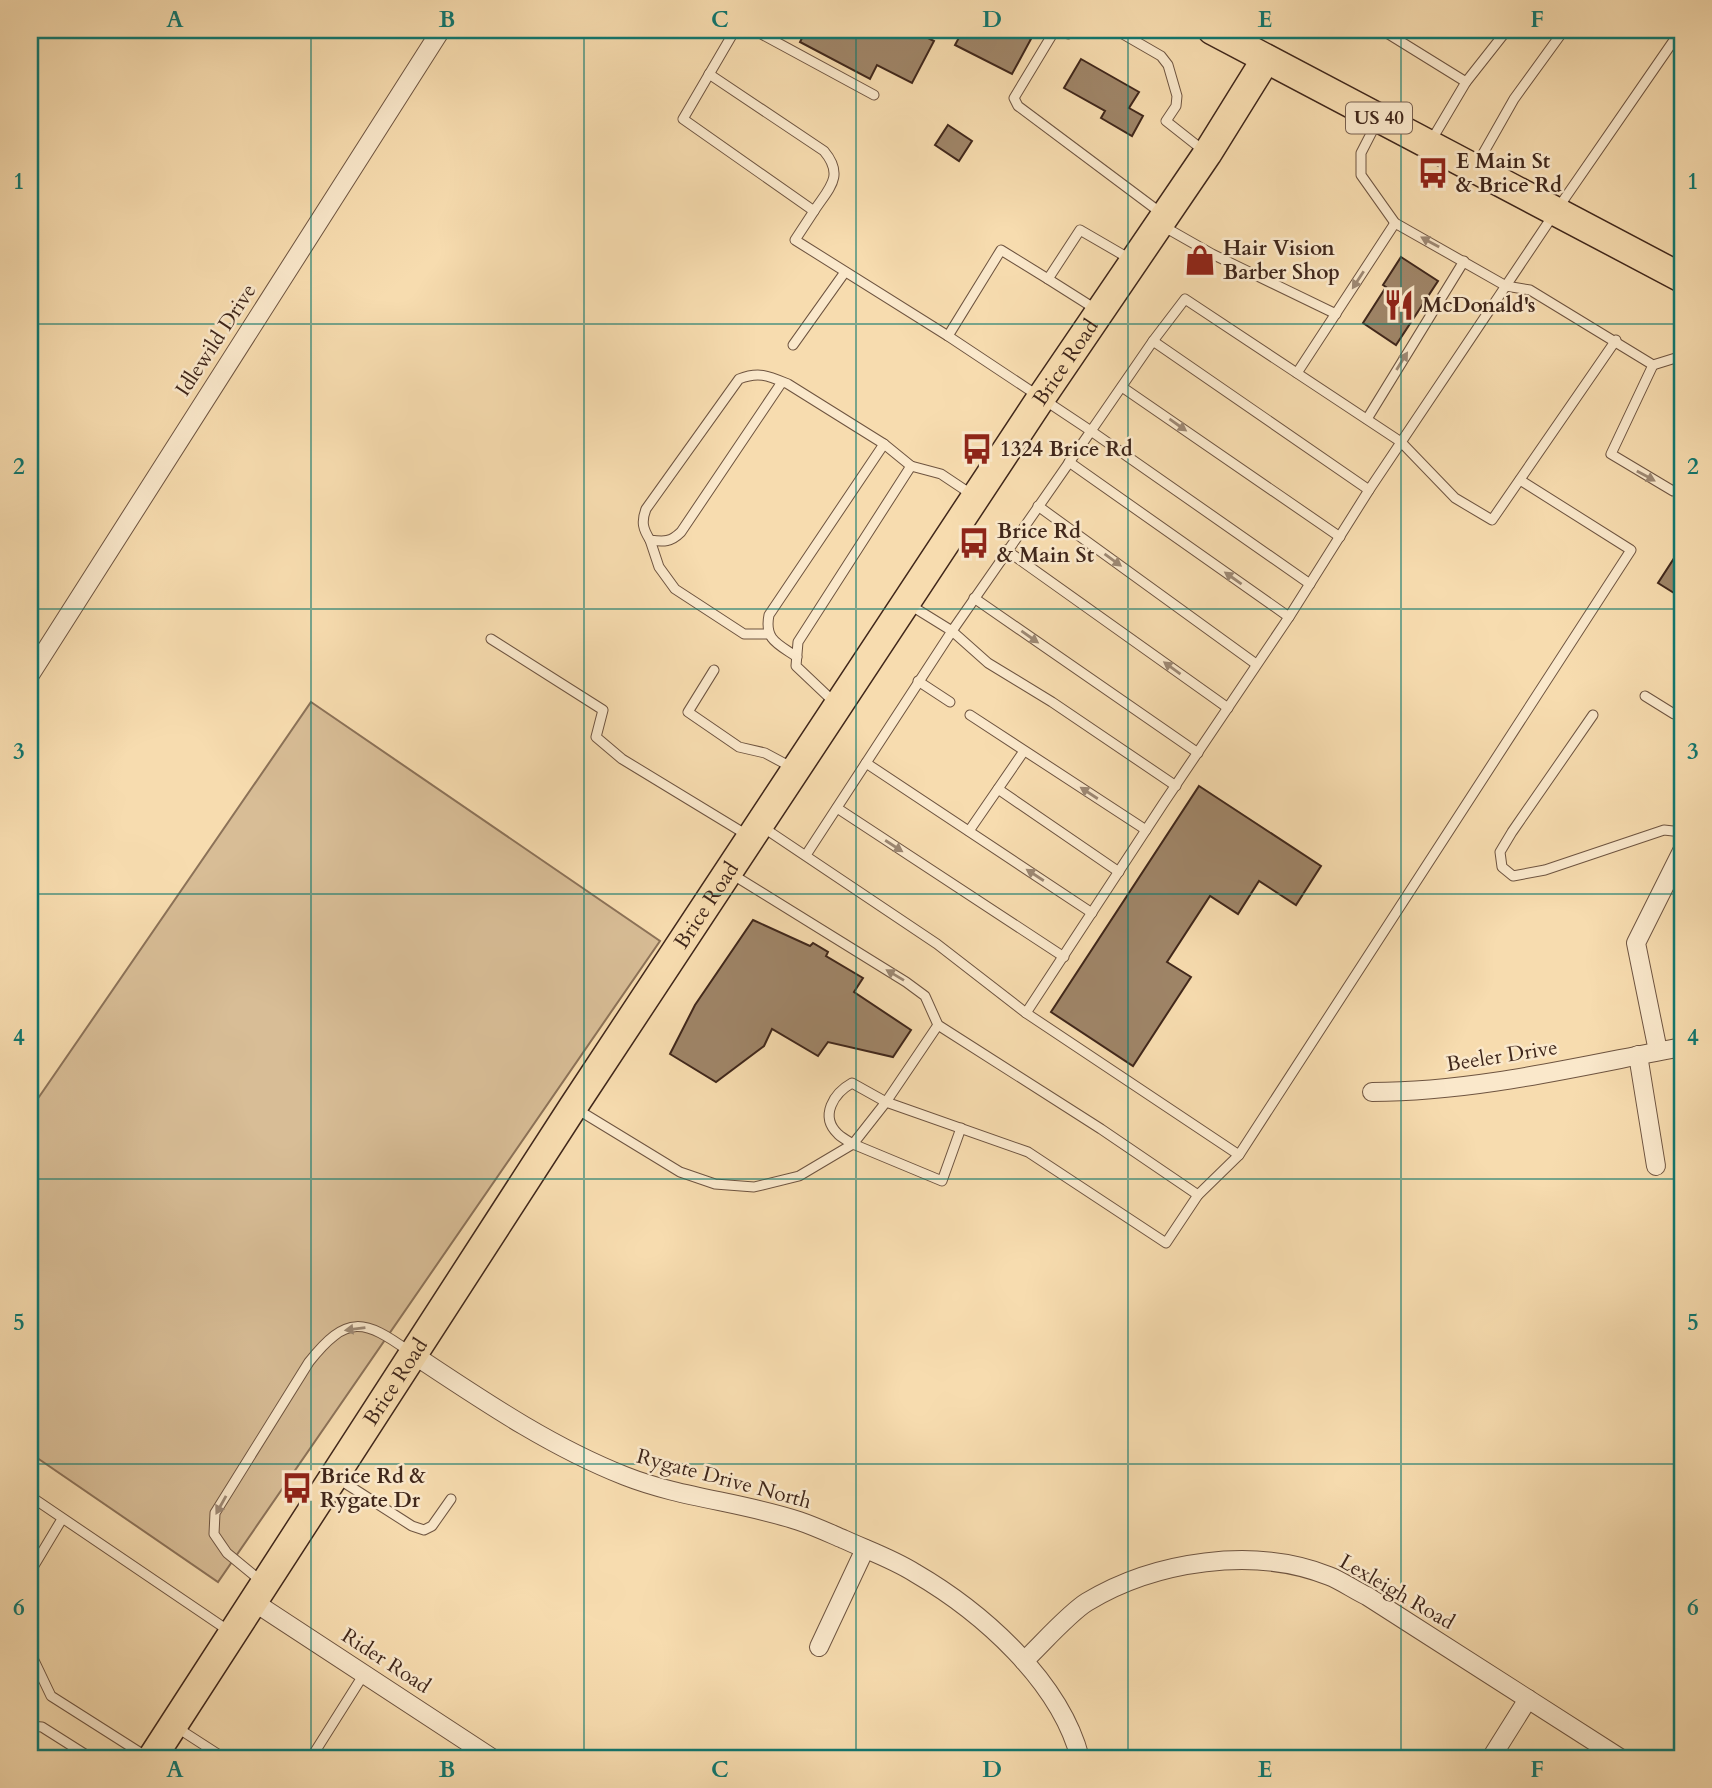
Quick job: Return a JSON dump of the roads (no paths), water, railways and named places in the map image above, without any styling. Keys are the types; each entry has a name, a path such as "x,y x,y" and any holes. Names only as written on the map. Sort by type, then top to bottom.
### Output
{"main road":[{"name":"US 40","path":"1229,34 1266,59 1678,273"},
{"name":"Brice Road","path":"150,1758 335,1478 573,1107 1041,398 1208,154 1266,59"}],"street":[{"name":"Idlewild Drive","path":"30,675 442,30"},
{"path":"1658,1051 1636,943 1682,851"},
{"name":"Beeler Drive","path":"1371,1092 1419,1092 1506,1080 1682,1046"},
{"path":"1638,1055 1656,1166"},
{"name":"Rygate Drive North","path":"414,1355 514,1421 568,1452 627,1477 671,1491 750,1506 801,1521 913,1571 960,1602 1024,1661 1064,1715 1080,1758"},
{"path":"818,1647 865,1549"},
{"name":"Lexleigh Road","path":"1024,1661 1085,1603 1139,1576 1198,1563 1228,1560 1288,1566 1328,1576 1367,1596 1620,1758"},
{"name":"Rider Road","path":"260,1593 364,1674 492,1758"},
{"path":"1491,1758 1528,1699"}],"lane":[{"path":"735,30 683,119 814,211"},
{"path":"754,30 874,95"},
{"path":"1077,30 1068,34 1058,30 1014,98 1017,106 1163,220 1212,254 1336,314"},
{"path":"1382,30 1466,82"},
{"path":"1429,145 1466,82 1507,30"},
{"path":"1475,169 1514,99 1564,30"},
{"path":"1026,1013 1289,617 1369,490 1681,30"},
{"path":"1120,31 1161,56 1168,65 1177,96 1176,106 1166,121 1208,154"},
{"path":"709,74 824,151 833,161 836,171 834,180 795,240 948,336 1091,431 1310,584"},
{"path":"1379,119 1361,153 1361,174 1395,223 1506,286 1530,290 1653,365"},
{"path":"1297,373 1395,223"},
{"path":"1048,279 1080,229 1134,262"},
{"path":"948,336 1001,250 1100,312"},
{"path":"1367,419 1464,261"},
{"path":"793,345 845,272"},
{"path":"806,855 1006,550 1185,299 1401,442 1455,498 1492,520 1616,340"},
{"path":"1153,341 1369,490"},
{"path":"1682,356 1653,365 1611,454 1673,491 1682,485"},
{"path":"769,634 744,634 675,589 659,567 650,540 643,529 642,519 646,509 739,379 752,373 782,382 884,444 911,466 942,474 976,498"},
{"path":"650,540 663,542 681,532 782,382"},
{"path":"1122,387 1340,537"},
{"path":"797,657 772,640 766,628 769,615 884,444"},
{"path":"1069,461 1289,617"},
{"path":"838,706 796,666 798,642 911,466"},
{"path":"961,1128 942,1181 852,1144 836,1133 830,1119 830,1104 839,1090 852,1083 886,1102 961,1128 1028,1152 1166,1243 1198,1195 1239,1155 1631,550 1520,480"},
{"path":"1038,506 1256,664"},
{"path":"1006,550 1228,708"},
{"path":"974,598 1198,753"},
{"path":"907,603 952,631 988,663 1052,702 1176,786"},
{"path":"491,639 603,710 596,737 622,759 806,855 937,944 1026,1013 1239,1155"},
{"path":"715,670 688,712 739,747 765,752 796,770"},
{"path":"918,681 950,702"},
{"path":"1645,696 1674,714 1682,714"},
{"path":"970,715 1146,830"},
{"path":"1593,715 1500,852 1502,867 1513,876 1545,870 1664,830 1682,832"},
{"path":"969,831 1024,751"},
{"path":"866,763 1092,913"},
{"path":"998,789 1119,872"},
{"path":"837,808 1063,957"},
{"path":"729,872 906,982 925,996 939,1025 1198,1195"},
{"path":"573,1107 680,1172 715,1184 754,1188 799,1175 852,1144 886,1102 939,1025"},
{"path":"260,1593 214,1534 215,1513 309,1362 327,1339 346,1328 370,1327 381,1331 414,1355"},
{"path":"335,1478 424,1531 432,1526 451,1499"},
{"path":"30,1496 233,1634"},
{"path":"32,1569 62,1519"},
{"path":"30,1652 51,1696 150,1758"},
{"path":"311,1758 364,1674"},
{"path":"30,1726 42,1727 91,1758"},
{"path":"173,1726 224,1758"}],"place":[{"name":"E Main St & Brice Rd","path":"1433,173"},
{"name":"Hair Vision Barber Shop","path":"1200,260"},
{"name":"McDonald's","path":"1399,305"},
{"name":"1324 Brice Rd","path":"977,449"},
{"name":"Brice Rd & Main St","path":"974,543"},
{"name":"Brice Rd & Rygate Dr","path":"297,1488"}]}
